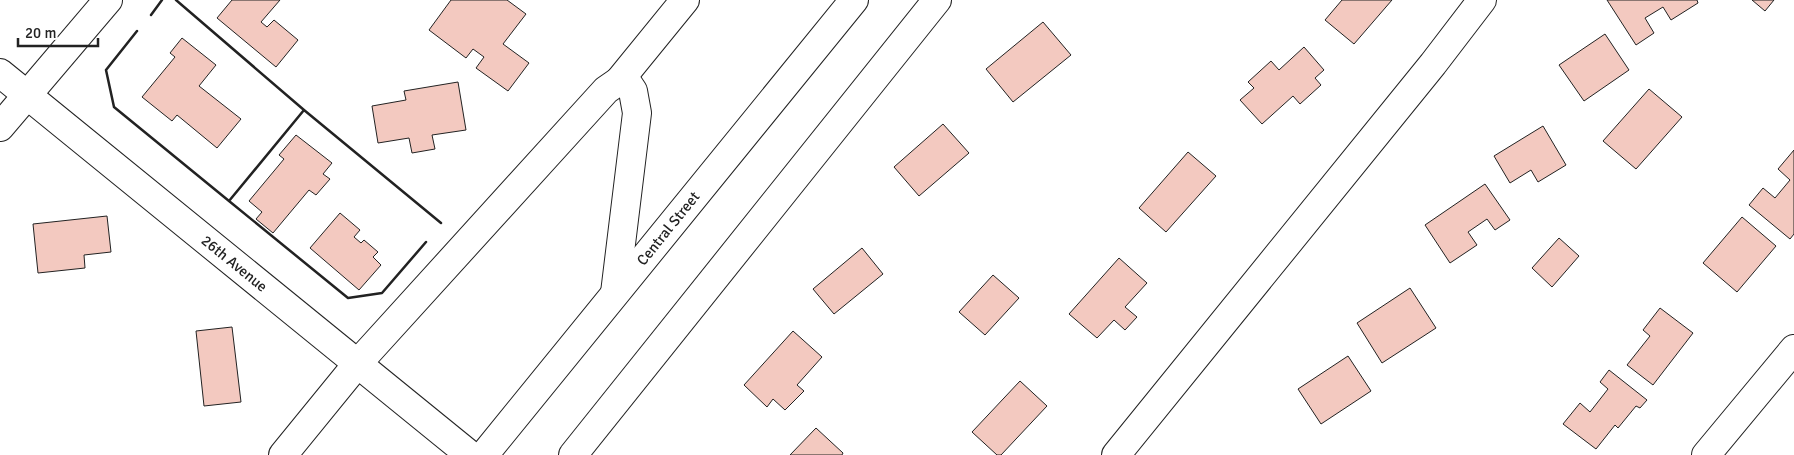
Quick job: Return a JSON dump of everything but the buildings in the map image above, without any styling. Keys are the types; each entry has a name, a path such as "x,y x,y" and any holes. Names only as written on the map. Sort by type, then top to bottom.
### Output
{"street":[{"path":"0,127 108,0"},
{"path":"283,455 358,363 606,90 619,81 685,0"},
{"name":"Central Street","path":"484,455 854,0"},
{"path":"573,455 937,0"},
{"path":"1116,455 1482,0"},
{"name":"26th Avenue","path":"0,73 470,455"},
{"path":"615,293 637,112 633,91 627,82 619,81"},
{"path":"1706,455 1794,349"}],"wall":[{"path":"151,15 162,0"},
{"path":"137,31 106,70 114,107 229,201 304,110 176,0"},
{"path":"304,110 441,223"},
{"path":"229,201 348,298 382,293 426,242"}]}
